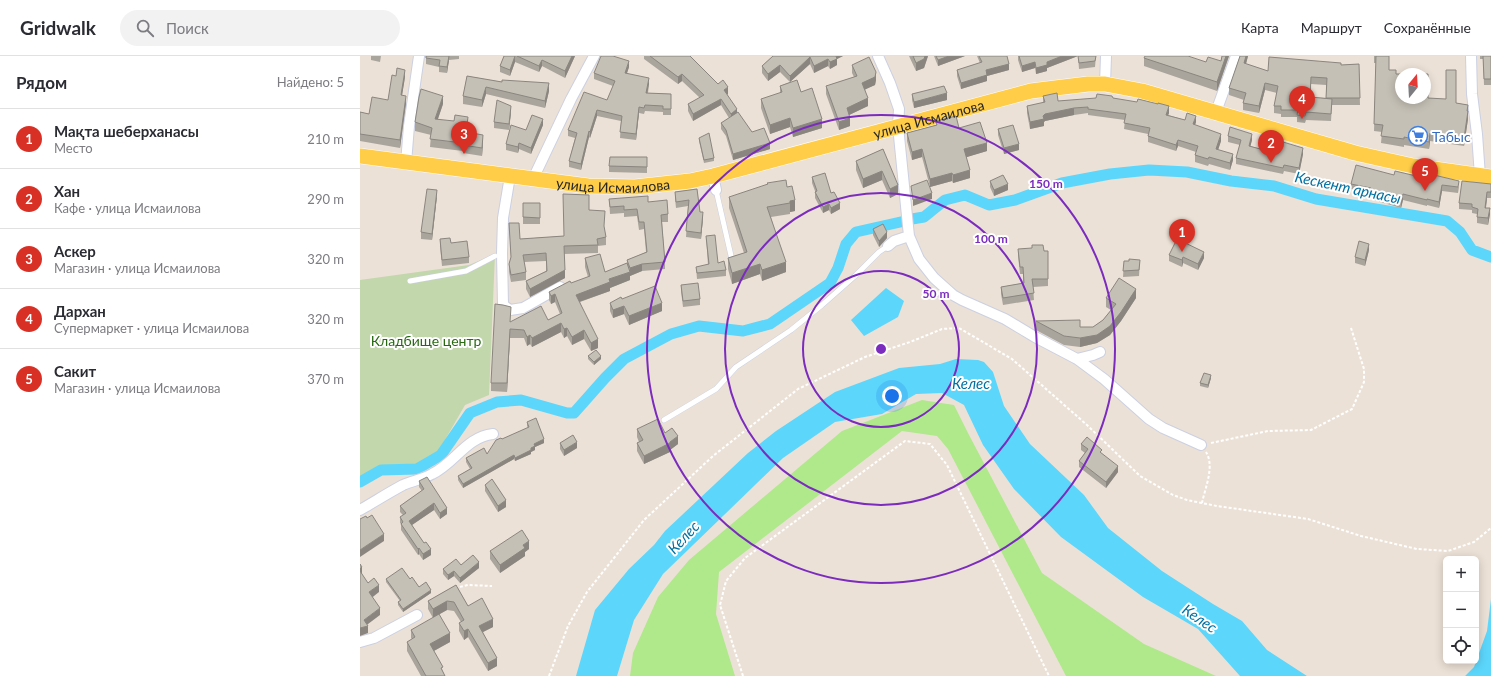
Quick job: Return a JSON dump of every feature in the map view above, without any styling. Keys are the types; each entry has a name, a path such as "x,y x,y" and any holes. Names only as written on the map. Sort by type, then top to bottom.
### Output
{"main road":[{"name":"улица Исмаилова","path":"360,156 588,186 634,187 690,181 714,183 898,126 1031,91 1088,84 1105,84 1142,91 1355,153 1413,166 1486,176"}],"street":[{"path":"406,163 409,126 419,56"},
{"path":"533,179 571,99 594,56"},
{"path":"878,56 890,83 899,109 898,126 909,236 919,259 934,278 953,295 978,309 1005,319 1077,359 1104,379 1149,419 1163,428 1201,445"},
{"path":"1105,84 1106,56"},
{"path":"1216,112 1236,56"},
{"path":"1471,56 1472,94 1477,134 1486,176"},
{"path":"510,176 498,255 503,306 515,310 523,308 569,283"},
{"path":"888,246 894,241 909,236"},
{"path":"1077,359 1100,352"},
{"path":"360,510 404,485 432,474 446,465 474,440 493,434"},
{"path":"360,642 374,638 417,615"}],"lane":[{"path":"714,183 732,260"},
{"path":"664,420 716,389 736,367 791,330 822,305 879,252 888,246"},
{"path":"410,282 466,271 498,255"}],"path":[{"path":"549,676 568,626 587,592 644,520 713,456 798,389 865,357 910,342 942,328 959,328 1012,359 1087,425 1140,476 1173,495 1202,503 1308,519 1361,536 1416,549 1448,551 1474,542 1491,528"},
{"path":"1202,503 1210,466 1210,458 1201,445 1268,431 1311,430 1352,409 1364,382 1364,369 1351,328"},
{"path":"743,676 720,605 726,581 744,558 905,442 930,444 947,464 1049,676"},
{"path":"450,590 468,585 492,586"}],"green space":[{"name":"Кладбище центр","path":"495,254 489,395 465,405 438,452 415,466 377,468 360,478 360,280 469,265"},
{"path":"922,400 954,405 1042,573 1144,644 1216,676 1066,676 948,449 937,436 902,431 719,572 716,614 735,676 630,676 633,653 658,597 689,560 842,431"}],"water":[{"path":"886,288 904,301 898,317 864,336 851,320"},
{"name":"Келес","path":"956,359 978,360 984,362 993,372 1004,406 1030,444 1084,495 1108,528 1162,571 1242,621 1267,650 1307,676 1240,676 1198,629 1143,597 1061,537 1014,489 983,445 964,405 942,393 916,394 882,414 835,422 783,458 663,574 634,620 617,676 576,676 595,610 629,569 654,545 665,531 748,453 776,431 835,392 899,368 940,364"},
{"path":"1491,599 1491,676 1465,676 1475,664 1479,664 1479,653 1487,631"}],"building":[{"path":"426,56 449,56 447,67 439,66 440,60 426,58"},
{"path":"504,56 515,56 510,70 500,66"},
{"path":"517,56 572,56 565,71 542,60 539,66"},
{"path":"601,56 613,56 629,61 625,73 649,78 646,93 671,94 671,109 663,109 663,106 645,105 644,108 639,107 636,134 620,132 622,116 597,110 590,132 589,131 581,164 569,161 577,133 568,130 584,92 607,100 615,81 594,73"},
{"path":"650,56 690,56 718,84 723,80 728,87 724,90 737,109 731,114 721,99 693,114 688,104 704,95 682,74 678,77"},
{"path":"773,56 836,56 837,59 830,62 828,59 814,66 810,57 790,76 780,65 768,74 762,66"},
{"path":"913,56 925,56 924,59 916,63"},
{"path":"936,56 949,56 938,60"},
{"path":"979,56 1007,56 1009,64 986,70 987,75 961,83 957,70 982,62"},
{"path":"1019,56 1062,56 1047,62 1047,65 1036,68 1035,62 1022,66"},
{"path":"1078,56 1096,56 1095,61 1079,63"},
{"path":"1145,56 1188,56 1206,62 1208,57 1221,61 1222,56 1226,56 1217,82 1144,58"},
{"path":"1240,56 1246,56 1244,63 1268,71 1269,57 1341,63 1341,65 1359,64 1360,98 1326,98 1327,78 1311,77 1310,97 1332,99 1331,114 1306,112 1305,116 1297,115 1298,110 1281,110 1281,106 1274,106 1278,86 1265,83 1259,106 1243,103 1246,93 1229,88"},
{"path":"1376,56 1389,56 1389,70 1395,70 1395,104 1431,104 1431,98 1446,99 1446,70 1456,70 1456,103 1468,105 1464,138 1430,133 1429,142 1404,137 1404,139 1381,136 1383,125 1374,124"},
{"path":"1483,56 1491,56 1491,79 1484,79"},
{"path":"869,57 876,72 875,77 862,83 868,98 847,108 850,118 839,122 826,86 857,76 852,65"},
{"path":"397,68 405,70 401,95 406,96 400,140 360,134 360,112 369,114 372,97 388,100 392,75 396,76"},
{"path":"467,76 502,82 502,80 549,83 545,101 486,87 482,100 463,96"},
{"path":"797,80 801,92 812,88 822,119 793,128 790,118 770,125 761,99 782,92 780,86"},
{"path":"944,86 947,93 914,102 912,94"},
{"path":"421,89 443,96 435,119 454,121 455,115 468,117 466,132 483,135 482,148 463,145 463,143 430,139 432,128 415,122"},
{"path":"1057,93 1058,101 1096,98 1097,94 1137,102 1138,99 1169,106 1166,115 1185,120 1187,113 1196,116 1193,124 1221,134 1216,149 1233,154 1230,163 1195,155 1198,146 1178,140 1176,145 1148,136 1150,128 1124,123 1126,114 1088,109 1088,107 1074,108 1045,114 1043,116 1044,119 1030,122 1027,106 1045,102 1043,96"},
{"path":"497,100 511,106 509,124 494,122"},
{"path":"738,112 752,132 764,128 770,143 733,154 726,130 721,123"},
{"path":"532,115 543,119 531,148 519,143 518,147 506,144 511,125 526,130"},
{"path":"956,116 959,128 980,122 987,143 964,149 970,170 930,179 922,149 912,152 907,133 937,125 936,121"},
{"path":"1013,125 1019,144 1004,148 998,129"},
{"path":"1230,127 1252,134 1249,146 1264,150 1265,146 1271,147 1273,139 1303,148 1299,168 1284,165 1283,168 1236,158 1241,140 1228,136"},
{"path":"709,133 714,158 704,160 699,138"},
{"path":"883,149 898,185 890,189 882,171 863,179 856,161"},
{"path":"610,157 647,157 647,167 609,166"},
{"path":"1356,165 1394,175 1395,171 1433,180 1434,175 1459,181 1458,187 1442,185 1439,202 1403,194 1401,202 1370,193 1371,188 1351,184"},
{"path":"825,173 831,193 834,192 840,203 831,208 829,204 823,207 815,192 817,191 812,177"},
{"path":"1003,175 1008,184 994,190 990,181"},
{"path":"786,180 787,187 792,186 795,200 790,201 790,203 767,207 786,262 762,270 760,264 732,273 728,258 747,252 729,197 768,184 767,183"},
{"path":"927,180 932,193 913,200 911,186"},
{"path":"1462,181 1491,184 1491,192 1487,192 1485,208 1490,208 1488,218 1477,217 1478,209 1472,207 1472,204 1459,203"},
{"path":"427,189 437,190 432,234 421,232"},
{"path":"697,189 700,212 703,212 701,233 686,231 689,200 676,202 675,192"},
{"path":"563,194 589,195 589,210 605,211 604,226 606,237 597,239 598,245 564,246 565,270 530,289 526,281 547,271 546,253 523,255 526,272 511,275 509,264 511,257 509,223 519,223 520,239 564,236"},
{"path":"648,196 648,202 667,200 668,214 661,215 665,262 642,264 630,268 627,260 647,252 644,222 639,222 637,209 624,210 624,206 610,207 609,199"},
{"path":"523,203 540,203 540,218 523,217"},
{"path":"883,224 887,232 879,241 873,229"},
{"path":"715,235 718,263 724,261 726,270 697,273 696,267 709,264 706,236"},
{"path":"450,238 451,243 467,241 469,257 442,260 440,239"},
{"path":"1177,239 1204,252 1198,264 1183,257 1182,260 1169,255"},
{"path":"1359,241 1369,244 1365,260 1355,257"},
{"path":"1032,245 1043,245 1044,251 1048,251 1048,279 1032,279 1034,293 1003,298 1001,287 1024,283 1023,267 1020,267 1018,249 1032,248"},
{"path":"600,254 605,272 627,263 630,272 609,279 610,282 576,295 598,339 591,343 584,330 572,337 567,328 564,329 561,323 532,338 530,335 527,337 524,330 510,329 507,383 491,383 495,304 511,307 510,322 541,306 548,320 562,313 555,294 551,296 549,292 570,281 571,283 590,276 585,258"},
{"path":"1129,259 1140,260 1139,270 1123,271 1124,261 1129,261"},
{"path":"1119,278 1136,289 1110,326 1097,335 1080,338 1064,336 1036,321 1080,320 1080,327 1093,327 1103,320 1116,304 1106,298"},
{"path":"698,283 700,299 683,301 681,285"},
{"path":"655,286 662,303 629,316 624,306 613,310 610,303 621,297 622,299"},
{"path":"596,350 601,356 594,362 588,356"},
{"path":"1204,373 1211,375 1208,385 1200,383"},
{"path":"536,418 544,439 534,444 535,446 531,448 531,450 515,458 514,455 463,484 458,476 472,468 466,458 484,448 487,454 496,440 502,439 529,427 527,422"},
{"path":"658,419 665,433 672,428 678,436 670,443 644,456 637,443 643,440 637,429"},
{"path":"573,435 577,442 564,450 560,443"},
{"path":"1087,437 1102,450 1100,452 1118,466 1106,482 1079,461 1088,449 1081,444"},
{"path":"427,477 447,508 440,513 434,503 409,521 424,543 426,542 431,549 423,554 401,524 403,522 400,517 406,513 400,506 424,489 419,481"},
{"path":"492,479 506,500 498,506 485,485"},
{"path":"372,515 384,534 360,550 360,519 366,516 367,518"},
{"path":"522,530 529,541 523,545 525,548 500,565 490,551"},
{"path":"473,555 479,562 460,578 454,571 448,575 443,569 456,559 461,565"},
{"path":"402,568 410,579 412,577 419,587 426,582 431,590 403,609 398,602 401,600 386,579"},
{"path":"360,571 368,583 374,578 379,585 369,592 380,608 364,620 368,626 360,628"},
{"path":"456,585 468,606 482,598 493,619 479,626 497,658 488,663 468,629 464,631 459,623 464,620 454,602 447,601 433,609 428,601"},
{"path":"439,614 450,633 430,644 443,667 441,668 445,676 426,676 407,642 415,637 411,630"}],"waterway":[{"name":"Кескент арнасы","path":"912,219 924,217 945,200 965,195 989,205 1015,200 1062,183 1110,174 1149,170 1187,172 1231,181 1274,186 1316,199 1447,221 1460,232 1472,250 1491,257"},
{"name":"Кескент арнасы","path":"360,482 381,470 417,469 441,455 470,413 497,402 521,400 567,413 574,413 624,359 671,334 699,326 743,331 770,324 830,283 838,268 846,244 856,232 905,221"}],"place":[{"name":"Дархан","path":"1302,119"},
{"name":"Табыс","path":"1418,136"},
{"name":"Аскер","path":"464,154"},
{"name":"Хан","path":"1271,163"},
{"name":"Сакит","path":"1425,191"},
{"name":"Мақта шеберханасы","path":"1182,252"}]}
